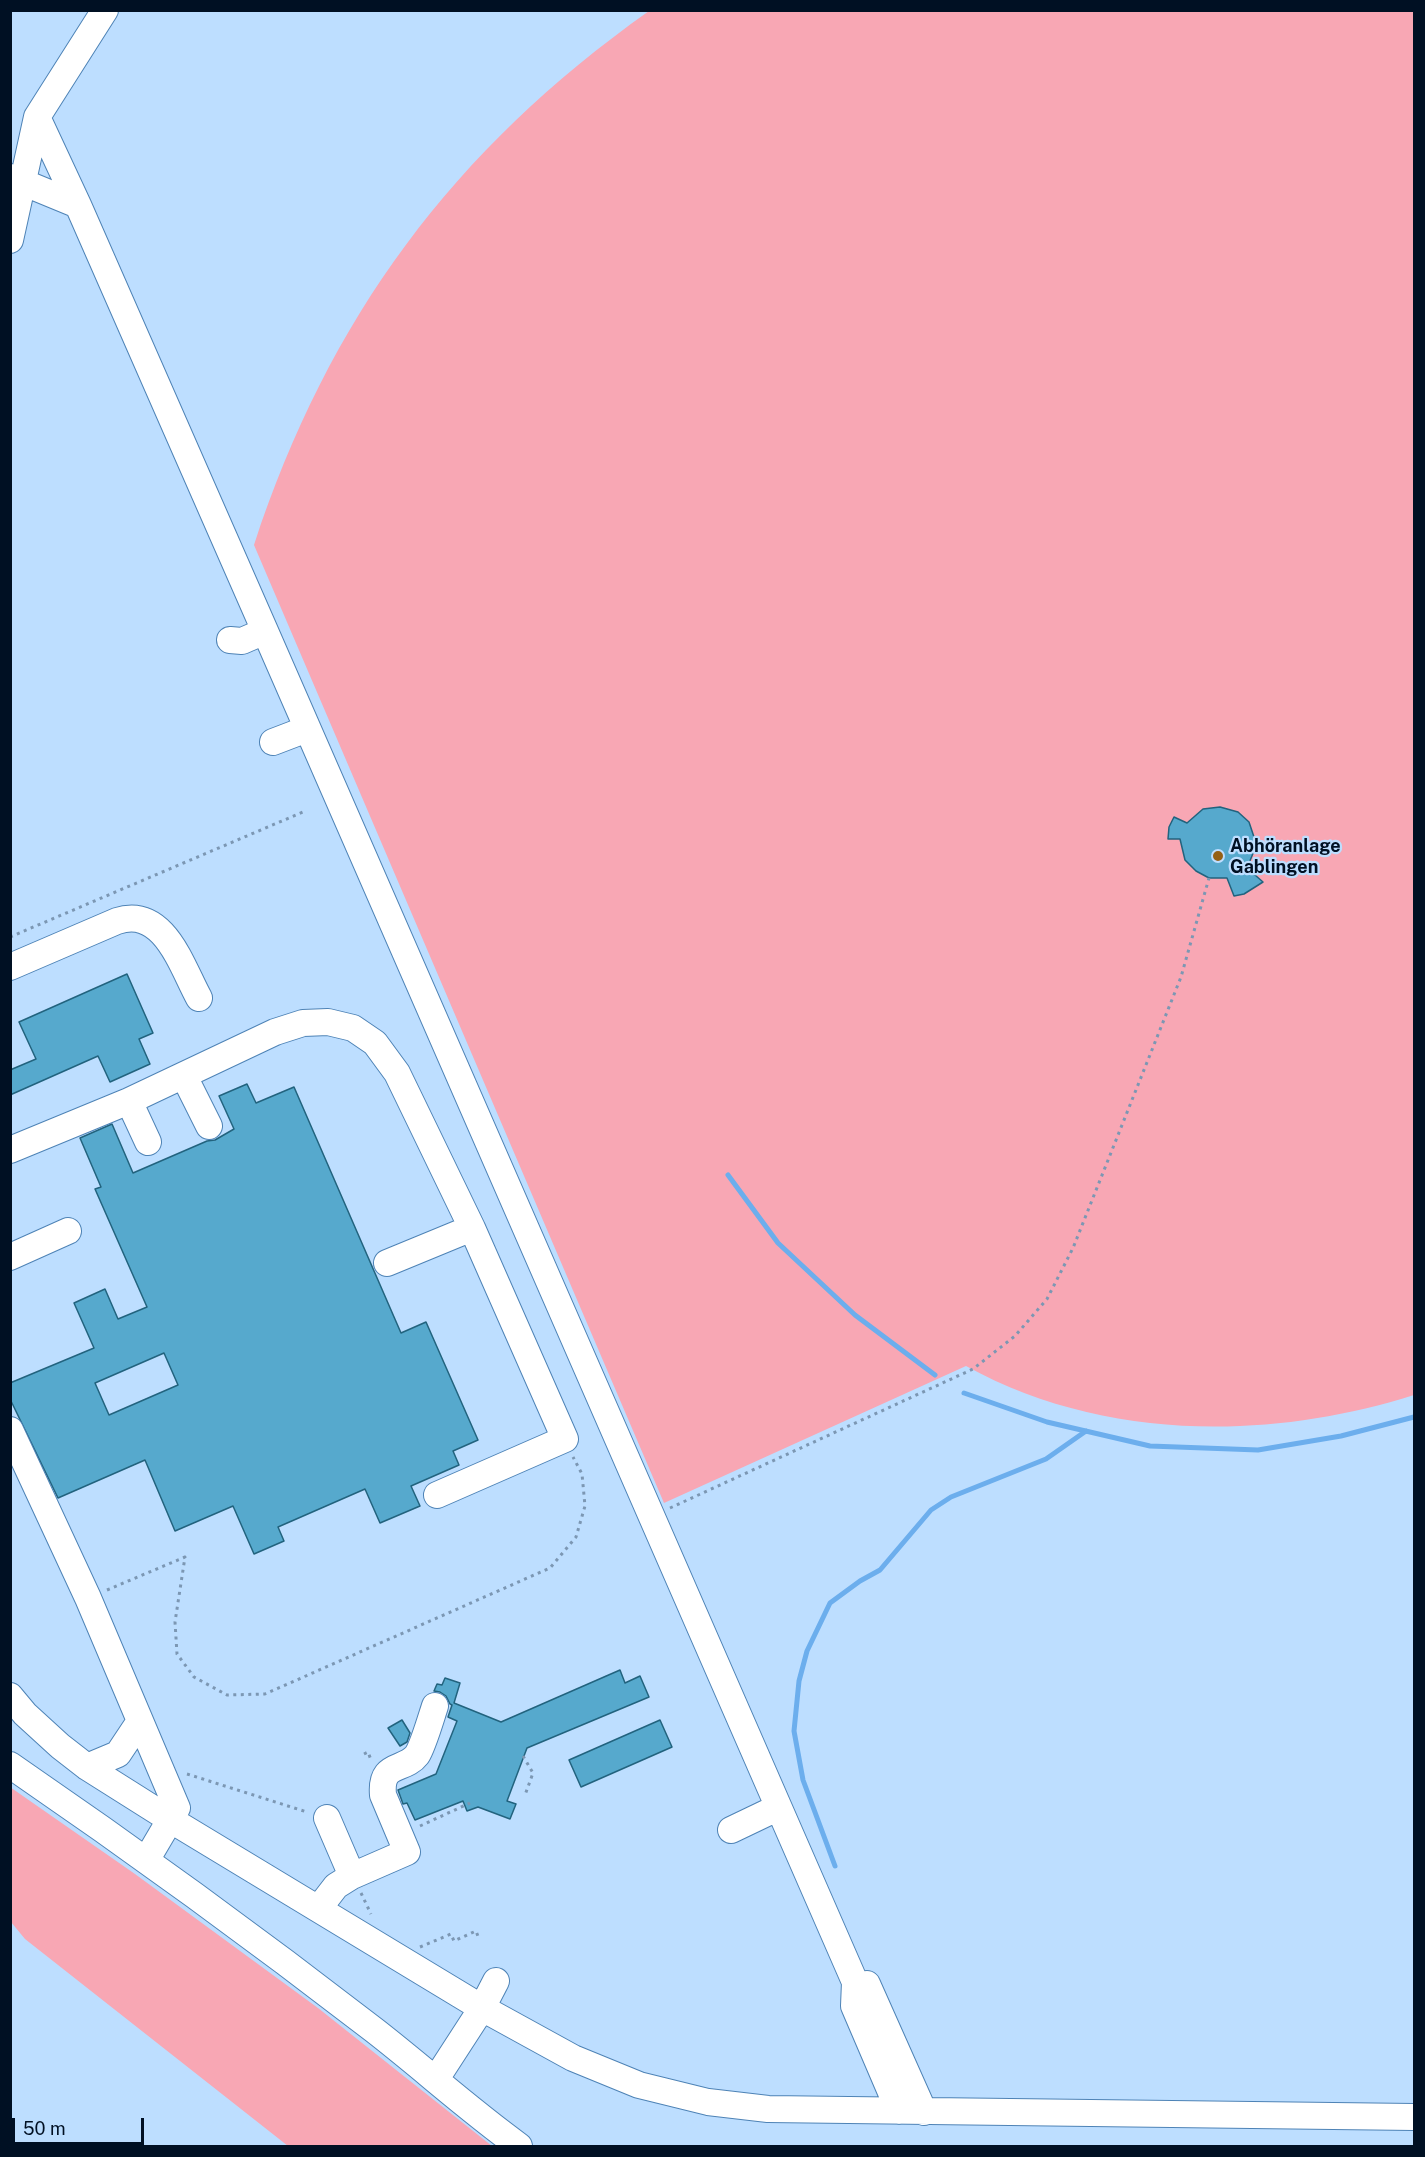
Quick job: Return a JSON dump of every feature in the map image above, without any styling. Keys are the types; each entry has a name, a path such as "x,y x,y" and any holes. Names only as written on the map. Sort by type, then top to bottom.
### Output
{"lane":[{"path":"10,240 17,179 38,117 105,10"},
{"path":"38,117 855,1982 854,2006 883,2078 911,2112"},
{"path":"17,179 78,205"},
{"path":"230,640 242,641 265,631"},
{"path":"273,742 307,729"},
{"path":"10,967 130,917 141,919 163,932 199,998"},
{"path":"10,1150 129,1101 275,1032 303,1023 328,1022 353,1028 375,1043 397,1073 472,1228 564,1439 437,1495"},
{"path":"184,1076 209,1126"},
{"path":"129,1101 148,1142"},
{"path":"387,1263 472,1228"},
{"path":"10,1257 68,1232"},
{"path":"10,1430 88,1598 177,1808 147,1859"},
{"path":"10,1677 60,1746"},
{"path":"10,1696 25,1714 87,1767 171,1820 482,2008 573,2058 639,2085 708,2102 768,2109 1414,2117"},
{"path":"319,1908 336,1886 352,1875 407,1852 383,1795 382,1787 388,1772 416,1756 425,1718"},
{"path":"87,1767 118,1754 140,1721"},
{"path":"10,1765 147,1859 323,1991 519,2146"},
{"path":"731,1830 777,1808"},
{"path":"327,1818 352,1875"},
{"path":"436,2079 482,2008 496,1981"},
{"path":"867,1983 911,2112"},
{"path":"862,2111 883,2078"}],"path":[{"path":"10,937 303,812"},
{"path":"652,1516 973,1369 1015,1336 1047,1299 1073,1248 1181,977 1209,878"},
{"path":"88,1598 185,1557 175,1622 177,1654 194,1677 227,1695 265,1694 550,1568 576,1537 585,1506 582,1474 564,1439"},
{"path":"523,1756 533,1773 525,1795"},
{"path":"159,1766 327,1818"},
{"path":"352,1875 373,1918"},
{"path":"419,1948 452,1934 454,1941 476,1931 479,1939"}],"shaded area":[{"path":"649,11 1414,11 1414,1395 1359,1410 1302,1420 1244,1426 1187,1426 1129,1420 1073,1409 1018,1391 966,1366 664,1503 254,545 284,462 320,385 360,312 406,245 458,181 515,121 579,65"},
{"path":"10,1787 135,1874 318,2008 492,2146 288,2146 25,1939 11,1922"}],"building":[{"name":"Abhöranlage Gablingen","path":"1220,807 1238,812 1249,822 1254,837 1254,851 1247,868 1263,882 1244,894 1234,896 1227,878 1209,878 1196,871 1185,860 1180,839 1168,839 1169,827 1174,817 1187,823 1203,809"},
{"path":"127,974 153,1033 139,1039 150,1064 110,1082 98,1056 10,1095 10,1070 36,1059 19,1022"},
{"path":"247,1084 256,1103 294,1087 401,1333 426,1322 478,1440 453,1451 459,1465 411,1486 420,1506 380,1523 365,1489 278,1527 284,1541 254,1554 233,1506 175,1531 145,1460 58,1498 10,1399 10,1383 94,1348 74,1303 105,1289 118,1319 147,1307 95,1189 101,1187 80,1138 112,1124 133,1173 207,1141 215,1140 234,1129 219,1096","holes":["164,1353 178,1385 109,1415 95,1383"]},
{"path":"620,1670 625,1683 640,1676 649,1697 527,1748 507,1801 516,1804 510,1819 478,1807 467,1811 463,1801 415,1820 407,1803 403,1804 398,1790 436,1774 457,1721 448,1717 452,1705 446,1696 434,1691 437,1684 442,1685 445,1678 460,1683 454,1703 501,1722"},
{"path":"402,1720 410,1733 407,1742 400,1746 388,1728"},
{"path":"660,1720 672,1747 581,1787 569,1760"}],"waterway":[{"path":"728,1175 778,1243 855,1315 935,1375"},
{"path":"964,1393 1047,1422 1150,1446 1258,1450 1341,1436 1414,1417"},
{"path":"835,1866 803,1780 794,1731 799,1681 807,1651 830,1603 860,1581 880,1570 931,1510 951,1497 1046,1459 1086,1431"}],"place":[{"name":"Abhöranlage Gablingen","path":"1218,856"}]}
